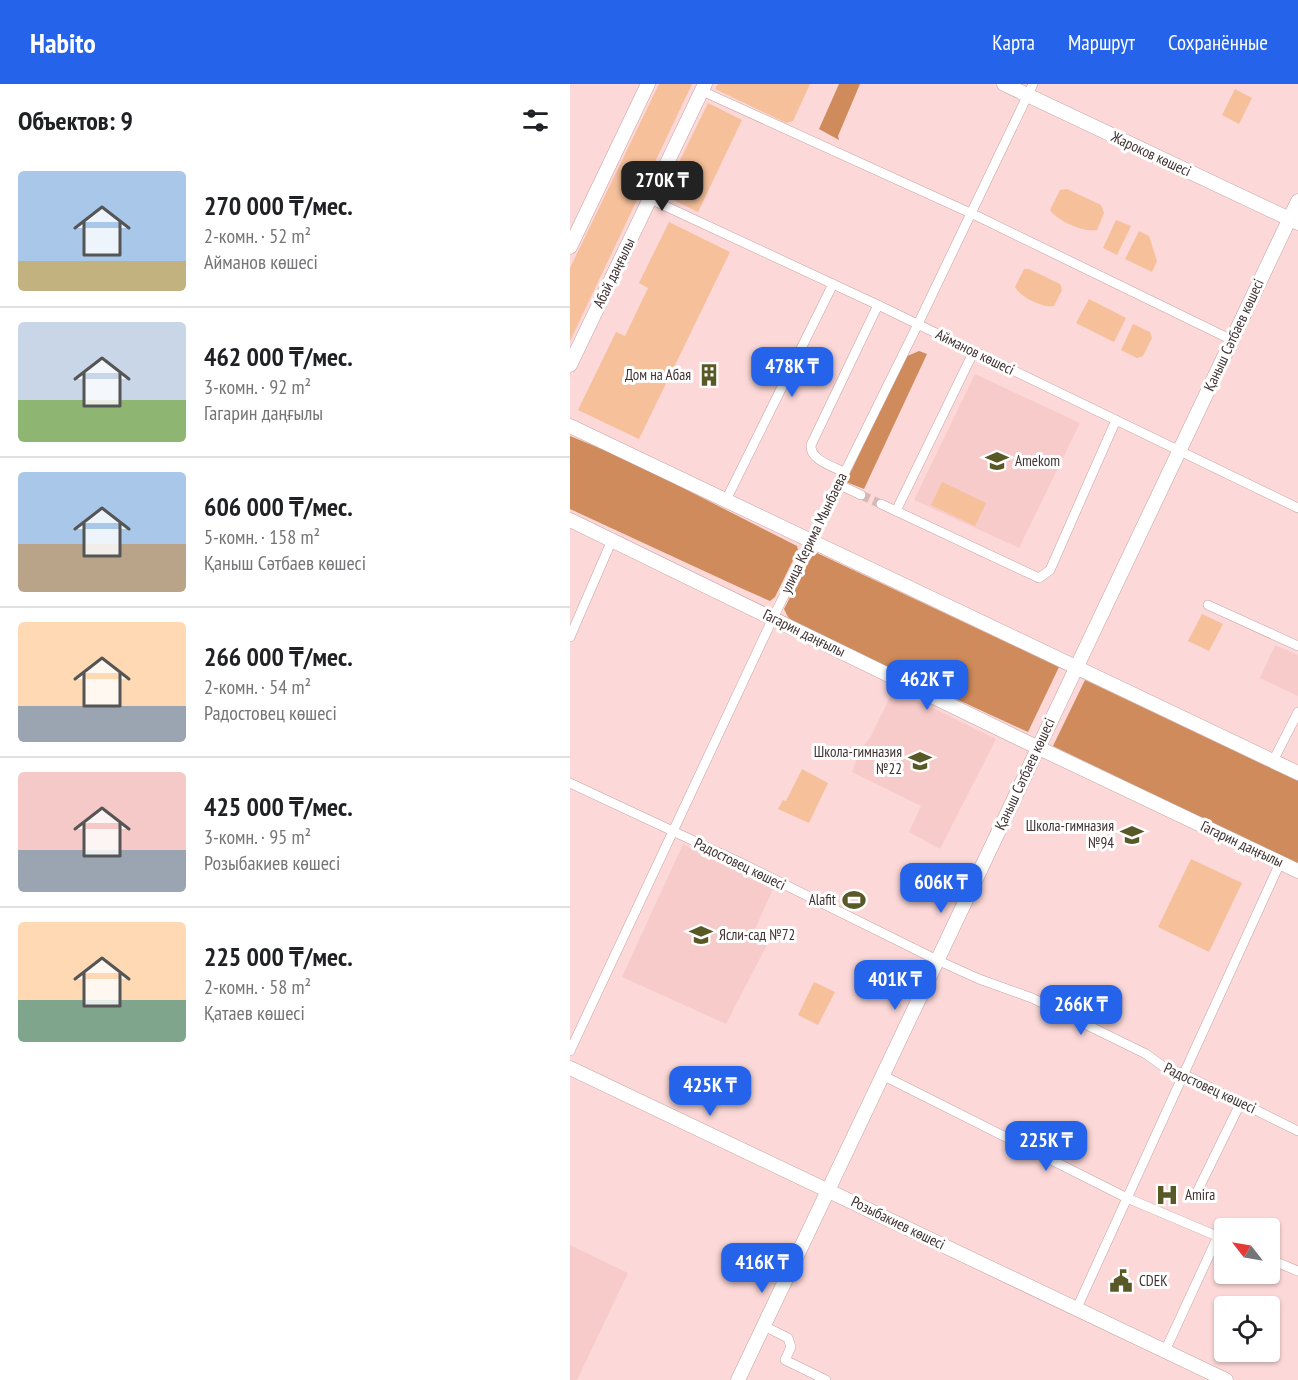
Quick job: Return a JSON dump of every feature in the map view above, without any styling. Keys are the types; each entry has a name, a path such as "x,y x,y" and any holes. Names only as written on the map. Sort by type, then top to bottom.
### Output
{"main road":[{"path":"570,247 648,84"},
{"name":"Жароков көшесі","path":"1004,84 1030,90 1294,221"},
{"name":"Абай даңғылы","path":"570,365 704,87"},
{"name":"Қаныш Сәтбаев көшесі","path":"738,1380 1179,450 1232,340 1294,221 1298,201"},
{"path":"570,426 1298,773"},
{"name":"Гагарин даңғылы","path":"570,520 1298,871"},
{"name":"Розыбакиев көшесі","path":"570,1068 1226,1380"}],"street":[{"path":"704,87 1232,340"},
{"name":"улица Керима Мынбаева","path":"570,1051 773,618 1030,90"},
{"name":"Айманов көшесі","path":"650,199 918,324 1298,508"},
{"path":"726,500 833,284"},
{"path":"844,472 814,457 811,452 812,445 878,305"},
{"path":"896,511 974,351"},
{"path":"881,504 1039,578 1050,570 1116,420"},
{"path":"838,484 861,495"},
{"path":"570,637 612,540"},
{"path":"1208,605 1298,645"},
{"path":"1273,761 1298,712"},
{"name":"Радостовец көшесі","path":"570,783 937,960 979,979 1032,998 1146,1054 1164,1067 1241,1101 1298,1131"},
{"path":"1076,1310 1280,862"},
{"path":"882,1076 1126,1198 1214,1235"},
{"path":"1198,1190 1241,1101"},
{"path":"1165,1351 1214,1252"},
{"path":"1280,1263 1298,1271"},
{"path":"764,1326 788,1338 791,1347 785,1360 826,1380"}],"shaded area":[{"path":"659,84 692,84 570,341 570,268"},
{"path":"718,84 810,84 793,121 786,123 715,89"},
{"path":"839,84 860,84 838,136 839,140 819,129"},
{"path":"1235,89 1252,98 1239,124 1222,115"},
{"path":"708,103 742,120 698,212 663,195"},
{"path":"1067,189 1101,205 1104,213 1097,230 1086,230 1072,225 1050,210 1060,190"},
{"path":"1116,220 1131,226 1117,255 1103,248"},
{"path":"669,222 730,252 639,439 578,410 616,332 625,336 648,288 639,283"},
{"path":"1139,231 1149,236 1157,261 1152,272 1125,259"},
{"path":"1024,269 1029,269 1060,284 1062,290 1054,306 1038,304 1018,291 1015,287"},
{"path":"1089,299 1126,318 1114,342 1076,323"},
{"path":"1133,324 1150,332 1152,338 1143,356 1137,358 1121,350"},
{"path":"919,351 927,354 864,489 846,482 905,357"},
{"name":"Amekom","path":"975,374 1080,423 1019,548 914,500"},
{"path":"570,436 626,459 797,546 798,550 775,597 770,601 570,509"},
{"path":"942,482 986,503 975,526 931,505"},
{"path":"817,553 1059,667 1028,732 798,626 788,617 784,609 811,557"},
{"path":"1202,614 1223,624 1209,651 1188,641"},
{"path":"1275,645 1298,655 1298,696 1260,678"},
{"path":"1085,680 1298,781 1298,864 1053,746"},
{"name":"Школа-гимназия №22","path":"894,689 996,739 940,849 909,832 921,806 852,772 860,751 871,736"},
{"path":"802,769 828,783 809,823 778,809 783,800 786,801"},
{"name":"Ясли-сад №72","path":"683,844 773,889 754,931 770,939 726,1024 622,977"},
{"path":"1191,859 1242,883 1209,952 1158,927"},
{"path":"814,982 835,992 818,1025 798,1015"},
{"path":"570,1245 628,1273 577,1380 570,1380"}],"tunnel":[{"path":"861,495 881,504"}],"place":[{"name":"Дом на Абая","path":"709,375"},
{"name":"Amekom","path":"997,461"},
{"name":"Школа-гимназия №22","path":"920,761"},
{"name":"Школа-гимназия №94","path":"1132,835"},
{"name":"Alafit","path":"854,900"},
{"name":"Ясли-сад №72","path":"701,935"},
{"name":"Amira","path":"1167,1195"},
{"name":"CDEK","path":"1121,1281"}]}
